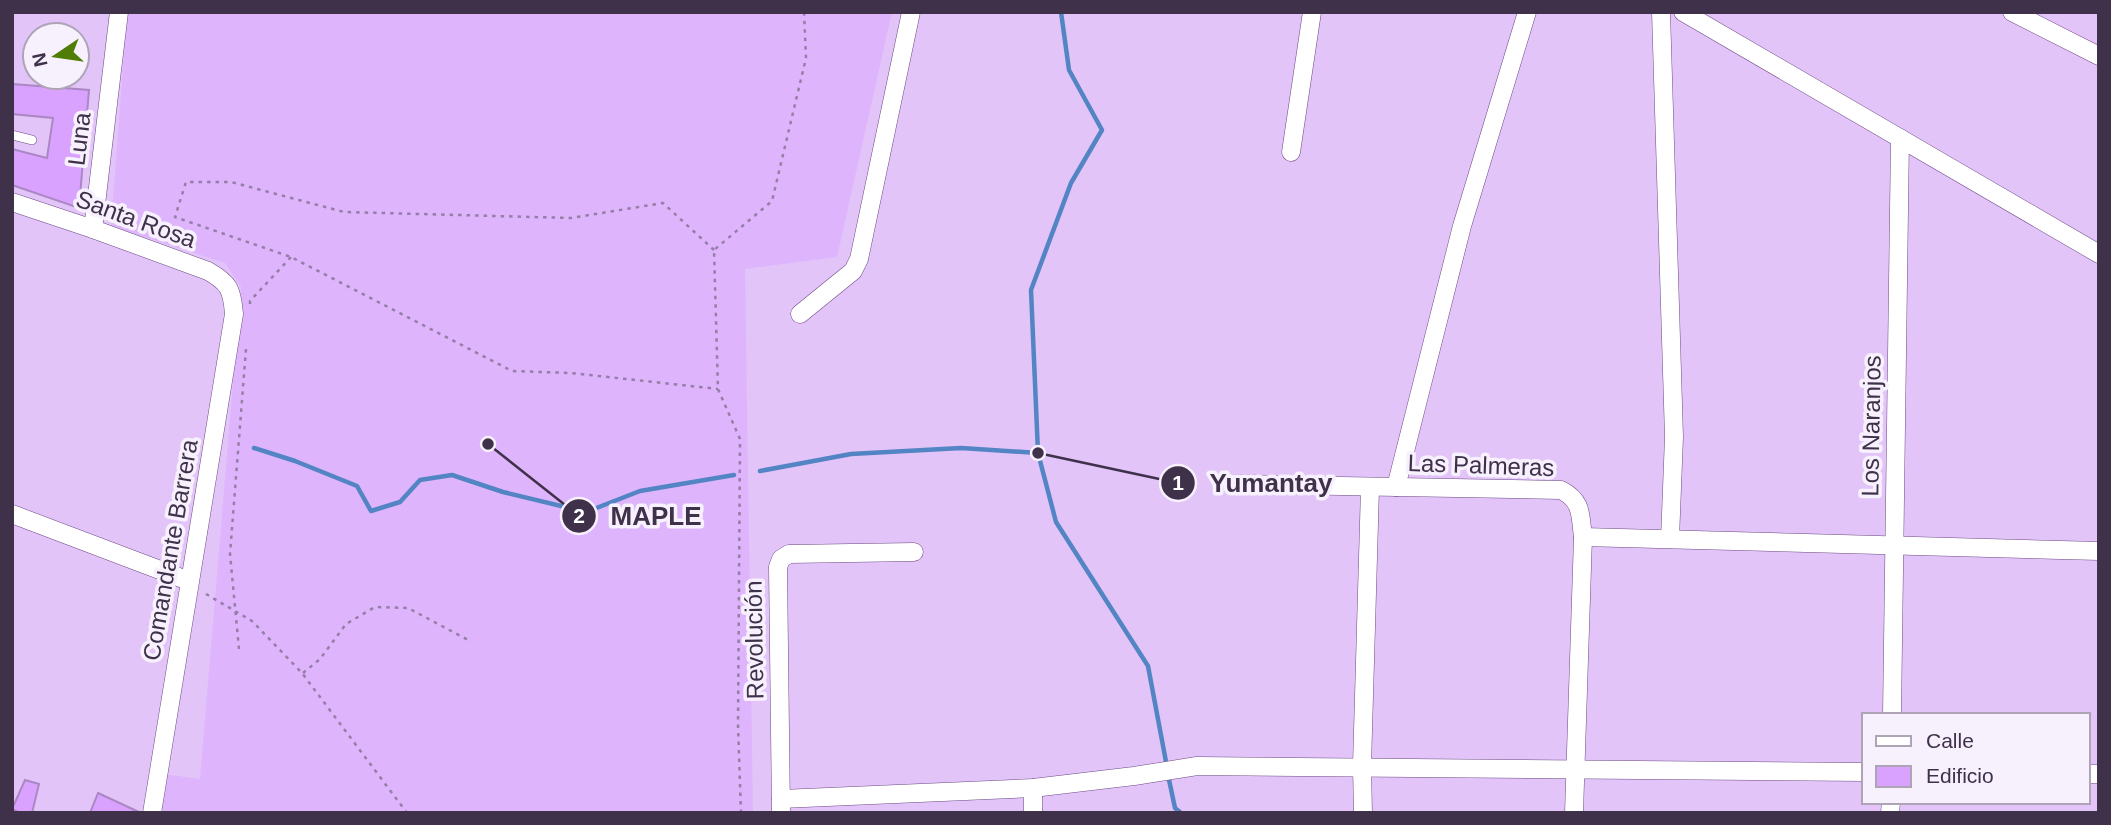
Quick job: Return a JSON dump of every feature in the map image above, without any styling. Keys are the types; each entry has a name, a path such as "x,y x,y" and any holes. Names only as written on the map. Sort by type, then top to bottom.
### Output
{"street":[{"name":"Luna","path":"93,229 118,12"},
{"path":"800,314 853,271 859,259 911,12"},
{"path":"1291,152 1312,12"},
{"path":"1396,487 1462,226 1527,12"},
{"path":"1661,12 1674,437 1670,539"},
{"path":"1683,12 2099,254"},
{"path":"2012,12 2099,56"},
{"name":"Los Naranjos","path":"1892,713 1900,138"},
{"name":"Santa Rosa","path":"12,202 208,271 223,280 233,296"},
{"name":"Comandante Barrera","path":"152,813 234,314 233,296"},
{"name":"Las Palmeras","path":"1236,484 1561,490 1571,495 1579,504 1583,537 1574,813"},
{"path":"1363,813 1370,488"},
{"path":"12,514 189,582"},
{"path":"1583,537 2099,551"},
{"name":"Revolución","path":"781,806 778,567 781,559 789,554 914,552"},
{"path":"781,806 1033,789 1197,766 1862,772"},
{"path":"1033,789 1033,813"}],"lane":[{"path":"12,135 32,140"}],"path":[{"path":"715,250 772,201 806,58 804,12"},
{"path":"718,389 571,373 512,371 291,257 175,217 186,182 231,182 344,212 571,218 663,203 715,250 718,389 740,439 738,725 741,813"},
{"path":"249,314 250,301 291,257"},
{"path":"239,649 229,554 247,341"},
{"path":"189,582 215,601 252,621 302,673 407,813"},
{"path":"302,673 320,659 346,624 374,607 408,608 470,641"}],"shaded area":[{"path":"127,12 892,12 837,257 745,269 753,813 159,813 164,774 200,779 241,287 225,263 111,226"}],"building":[{"path":"12,84 21,85 21,91 89,91 79,208 12,185 12,149 47,158 53,118 12,114"},
{"path":"25,780 39,784 32,813 20,813 12,809"},
{"path":"98,793 141,813 90,813"}],"waterway":[{"path":"1061,12 1069,70 1102,130 1071,183 1031,290 1038,453 1056,522 1148,666 1167,767"},
{"path":"254,448 357,486 371,511 400,502 420,480 452,475 503,492 586,512 640,491 734,475"},
{"path":"760,471 851,454 961,448 1038,453"},
{"path":"1168,775 1175,808 1181,813"}],"place":[{"name":"MAPLE","path":"488,444"},
{"name":"Yumantay","path":"1038,453"}]}
